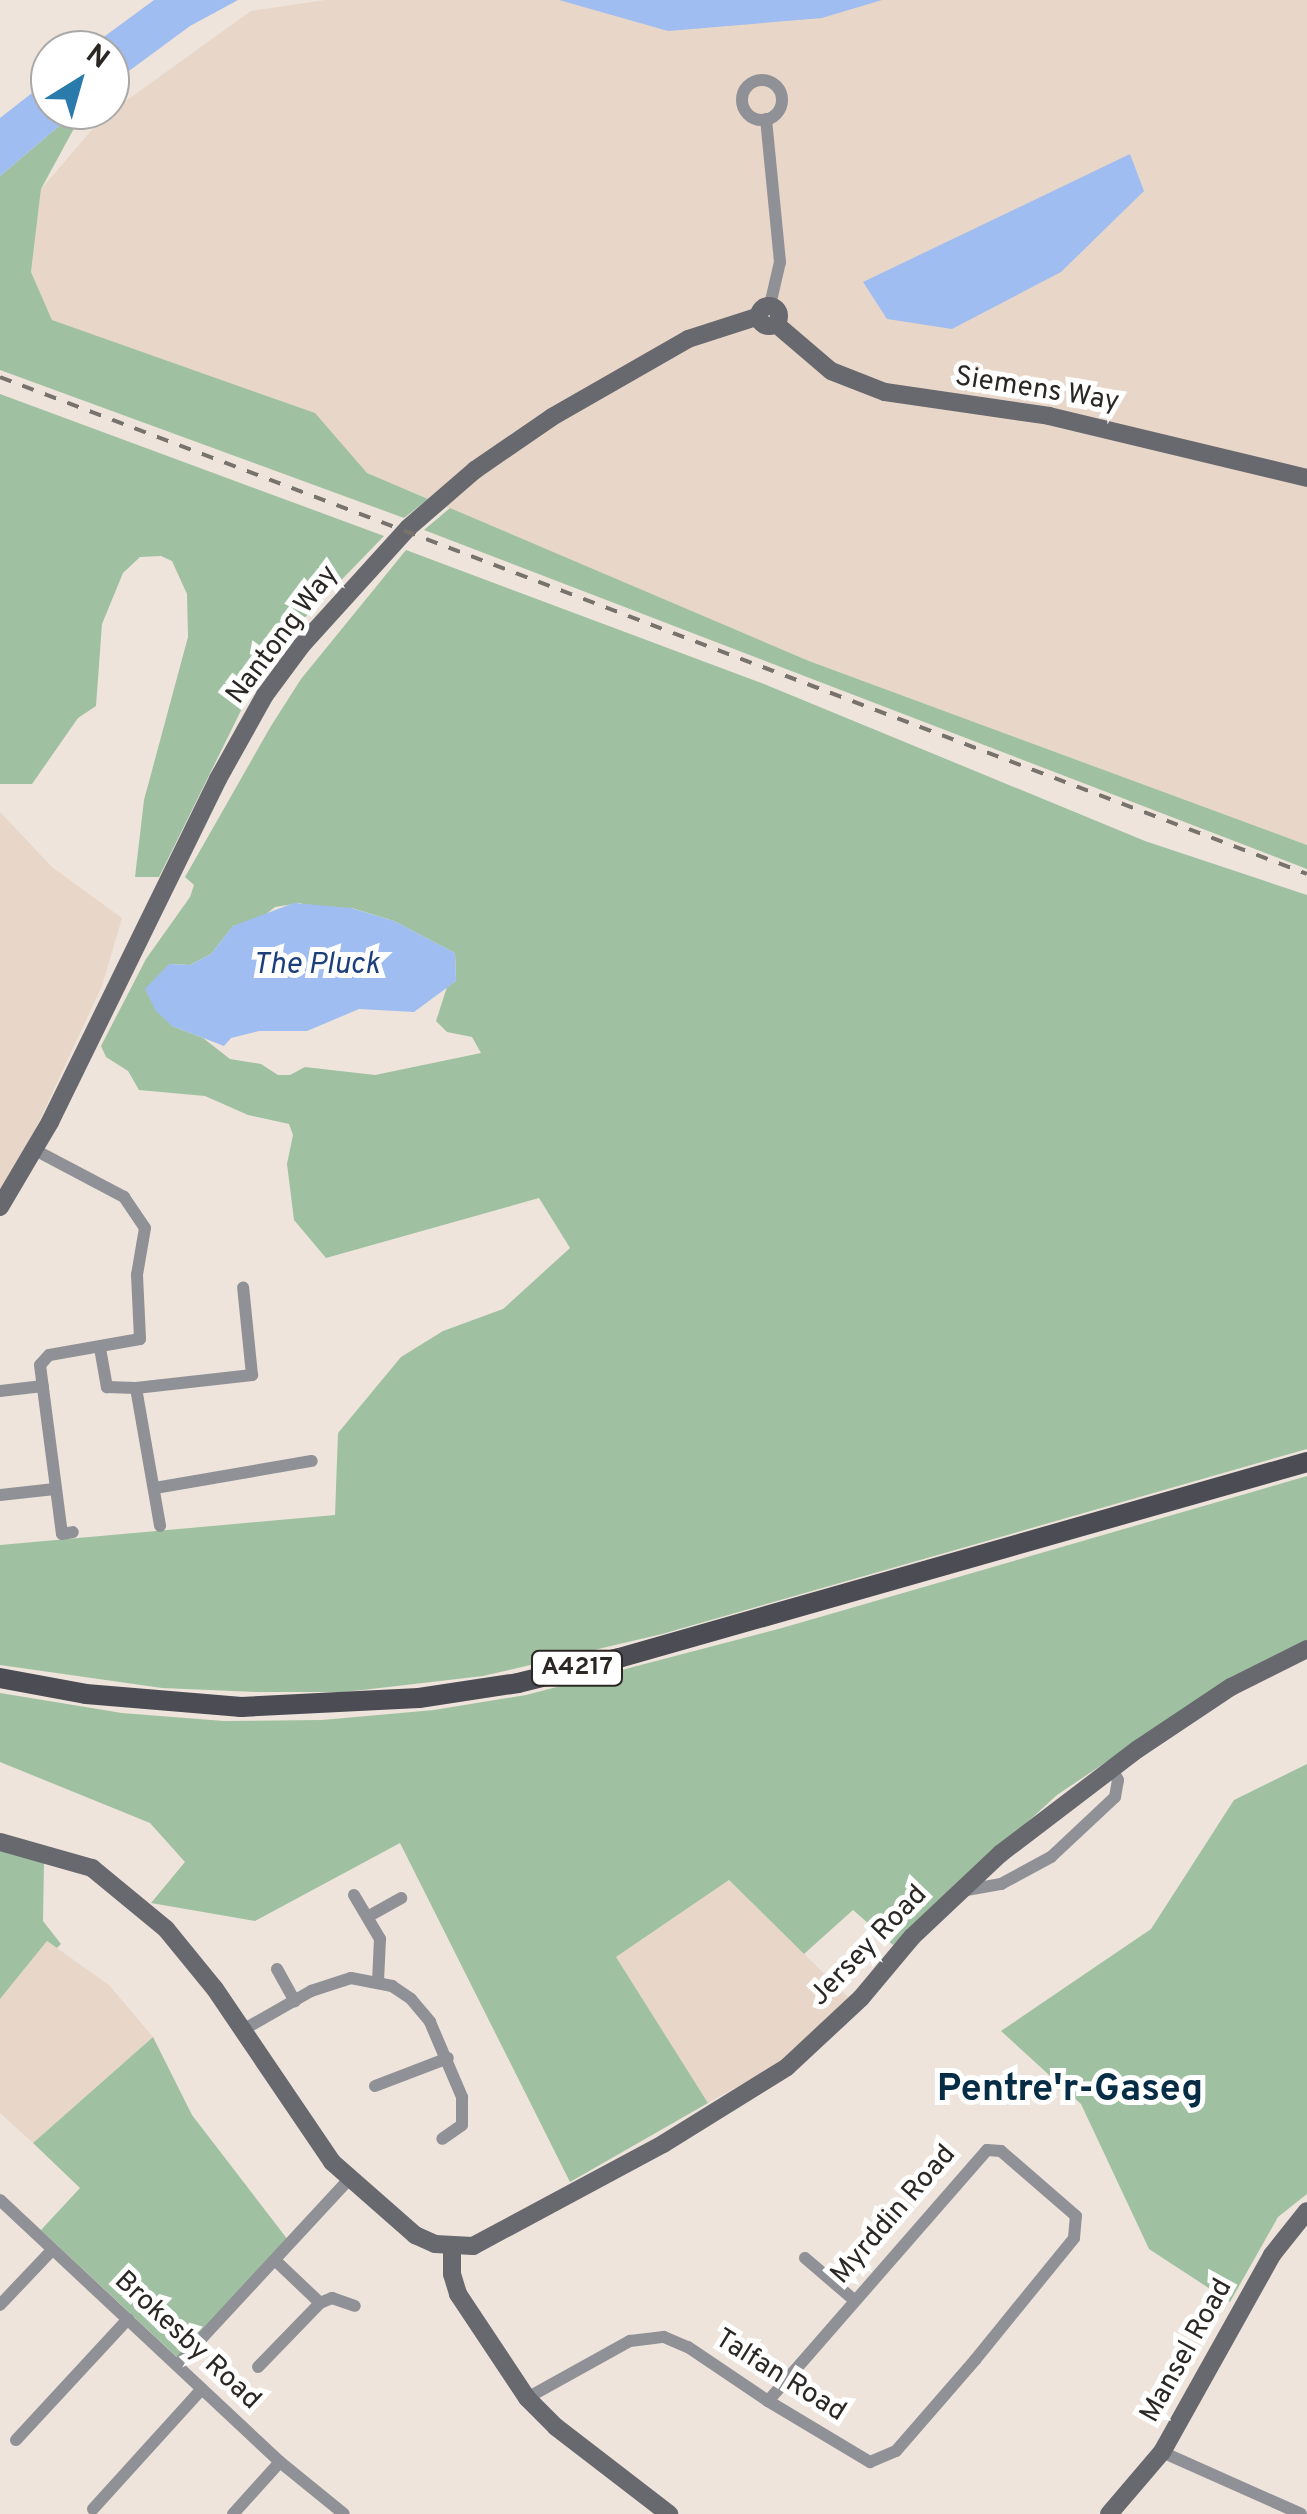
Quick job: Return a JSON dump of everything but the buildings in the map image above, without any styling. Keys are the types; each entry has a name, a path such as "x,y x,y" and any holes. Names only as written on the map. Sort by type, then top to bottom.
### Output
{"main road":[{"name":"A4217","path":"0,1678 136,1700 241,1707 419,1698 518,1683 657,1648 1307,1462"}],"street":[{"path":"766,119 780,262 768,315"},
{"name":"Siemens Way","path":"768,315 831,371 885,392 1049,416 1307,478"},
{"name":"Nantong Way","path":"0,1207 36,1150 218,778 265,696 302,645 408,528 475,470 552,418 688,339 768,315"},
{"path":"36,1150 124,1197 143,1220 137,1275 140,1340 49,1355 40,1365 62,1534 73,1532"},
{"path":"100,1348 106,1387 136,1388 252,1375 244,1287"},
{"path":"0,1391 43,1386"},
{"path":"136,1388 160,1526"},
{"path":"155,1488 312,1461"},
{"path":"0,1496 55,1489"},
{"name":"Jersey Road","path":"452,2246 473,2246 502,2234 664,2144 787,2067 861,1998 912,1937 1000,1854 1112,1769 1231,1688 1307,1649"},
{"path":"961,1891 1001,1884 1052,1857 1115,1796 1118,1780 1112,1769"},
{"path":"0,1842 92,1868 154,1918 215,1990 317,2142 349,2179 416,2235 452,2246 452,2274 458,2294 528,2398 556,2427 669,2514"},
{"path":"354,1895 380,1939 378,1981"},
{"path":"369,1916 400,1898"},
{"path":"276,1969 295,2001"},
{"path":"241,2031 295,2001 351,1978 378,1981 411,2000 430,2022 448,2058 462,2096 462,2125 442,2139"},
{"path":"374,2086 448,2058"},
{"name":"Myrddin Road","path":"768,2401 978,2156 1001,2151 1072,2210 1077,2231 975,2360"},
{"path":"178,2365 349,2179"},
{"name":"Brokesby Road","path":"0,2200 280,2462 344,2514"},
{"name":"Mansel Road","path":"1120,2510 1162,2452 1272,2255 1307,2211"},
{"path":"0,2305 52,2250"},
{"path":"805,2258 854,2300"},
{"path":"276,2262 320,2303"},
{"path":"258,2367 320,2303 332,2298 355,2306"},
{"path":"16,2440 128,2319"},
{"name":"Talfan Road","path":"528,2398 616,2348 652,2337 688,2347 870,2462 896,2451 975,2360"},
{"path":"92,2509 202,2388"},
{"path":"1162,2452 1300,2514"},
{"path":"233,2514 280,2462"}],"shaded area":[{"path":"325,0 1307,0 1307,845 809,661 367,473 52,320 31,272 41,189 92,130 130,130 130,98 251,11"},
{"path":"0,812 52,867 122,918 102,986 23,1156 0,1190"},
{"path":"729,1880 849,1998 778,2064 708,2103 616,1957"},
{"path":"47,1941 109,1985 153,2037 33,2143 0,2113 0,1999"}],"green space":[{"path":"54,130 73,130 41,189 31,272 52,320 315,413 367,473 428,499 404,518 0,370 0,176"},
{"path":"0,394 384,536 289,634 255,682 159,877 135,877 144,800 188,637 187,594 172,561 161,556 140,557 123,573 102,624 96,706 78,718 32,784 0,784"},
{"path":"450,508 809,661 1307,845 1307,869 424,530"},
{"path":"406,550 764,684 1145,841 1307,895 1307,1449 662,1634 483,1676 345,1692 256,1692 162,1688 0,1665 0,1545 335,1515 338,1433 401,1357 443,1331 503,1309 570,1248 539,1198 326,1258 294,1220 287,1164 293,1135 289,1124 248,1115 205,1096 139,1090 128,1071 106,1057 101,1046 146,959 190,897 194,885 185,877 301,679","holes":["300,903 315,908 352,908 394,921 455,953 456,981 447,987 436,1021 447,1032 472,1037 481,1053 375,1075 305,1067 290,1075 278,1075 261,1064 230,1059 203,1038 172,1026 169,964 190,965 211,954 233,926 261,918 275,907"]},
{"path":"1307,1476 1307,1640 1222,1684 1057,1795 893,1945 853,1910 804,1954 729,1880 616,1957 708,2103 570,2182 400,1843 255,1921 151,1903 185,1862 150,1823 0,1762 0,1693 122,1713 224,1721 322,1720 434,1710 526,1695 782,1628"},
{"path":"1307,1764 1307,2194 1278,2217 1230,2302 1149,2249 1081,2104 1001,2031 1151,1929 1234,1800"},
{"path":"0,1847 44,1862 43,1921 61,1944 57,1948 47,1941 0,1999"},
{"path":"153,2037 192,2115 288,2240 178,2358 41,2230 80,2188 33,2143"}],"water":[{"path":"154,0 238,0 190,26 130,70 130,30 113,30"},
{"path":"559,0 882,0 822,18 668,31"},
{"path":"30,95 30,130 54,130 0,176 0,118"},
{"path":"1130,154 1144,191 1061,272 952,329 887,319 863,282"},
{"name":"The Pluck","path":"294,903 351,908 394,921 455,953 456,981 414,1012 359,1009 307,1031 259,1031 231,1038 224,1046 172,1026 156,1011 145,989 169,964 190,965 211,954 233,926"}],"railway":[{"path":"0,377 1307,874"}],"district":[{"name":"Pentre'r-Gaseg","path":"1070,2091"}]}
